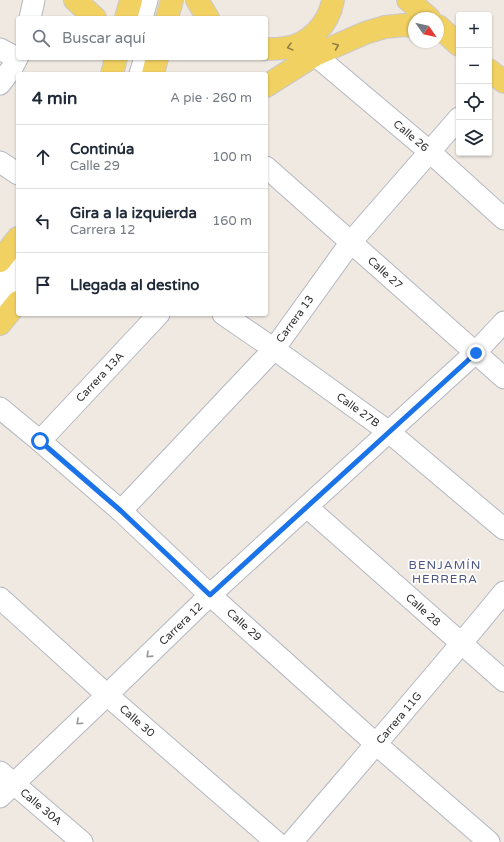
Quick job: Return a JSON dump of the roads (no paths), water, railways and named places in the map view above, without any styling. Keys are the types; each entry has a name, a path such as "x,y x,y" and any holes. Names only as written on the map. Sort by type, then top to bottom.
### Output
{"main road":[{"path":"75,0 93,16"},
{"path":"127,16 131,0"},
{"path":"168,16 172,0"},
{"path":"198,0 207,16"},
{"path":"268,49 286,48 296,45 313,36 326,20 333,0"},
{"path":"408,0 422,12"},
{"path":"268,85 314,55 365,33 385,27 408,25"},
{"path":"110,60 110,72"},
{"path":"111,72 115,60"},
{"path":"154,72 156,60"},
{"path":"0,261 16,241"},
{"path":"0,324 16,304"}],"street":[{"path":"30,16 34,0"},
{"path":"143,16 147,0"},
{"path":"157,16 161,0"},
{"path":"0,84 12,68 12,54"},
{"name":"Calle 26","path":"314,55 430,152 504,219"},
{"path":"128,72 130,60"},
{"path":"141,72 144,60"},
{"name":"Carrera 13","path":"121,511 274,349 351,242 457,120"},
{"path":"0,162 16,173"},
{"name":"Calle 27","path":"268,169 504,378"},
{"path":"0,283 16,263"},
{"path":"0,305 16,285"},
{"name":"Carrera 13A","path":"40,441 157,316"},
{"name":"Calle 27B","path":"226,316 389,432 504,529"},
{"name":"Carrera 12","path":"4,784 107,695 210,595 476,353 504,322"},
{"name":"Calle 29","path":"0,408 121,511 210,595 376,744 490,842"},
{"name":"Calle 28","path":"307,507 504,681"},
{"name":"Carrera 11G","path":"292,842 462,644 504,592"},
{"name":"Calle 30","path":"0,598 107,695 276,842"},
{"name":"Calle 30A","path":"4,784 82,842"}],"district":[{"name":"BENJAMÍN HERRERA","path":"445,572"}]}
